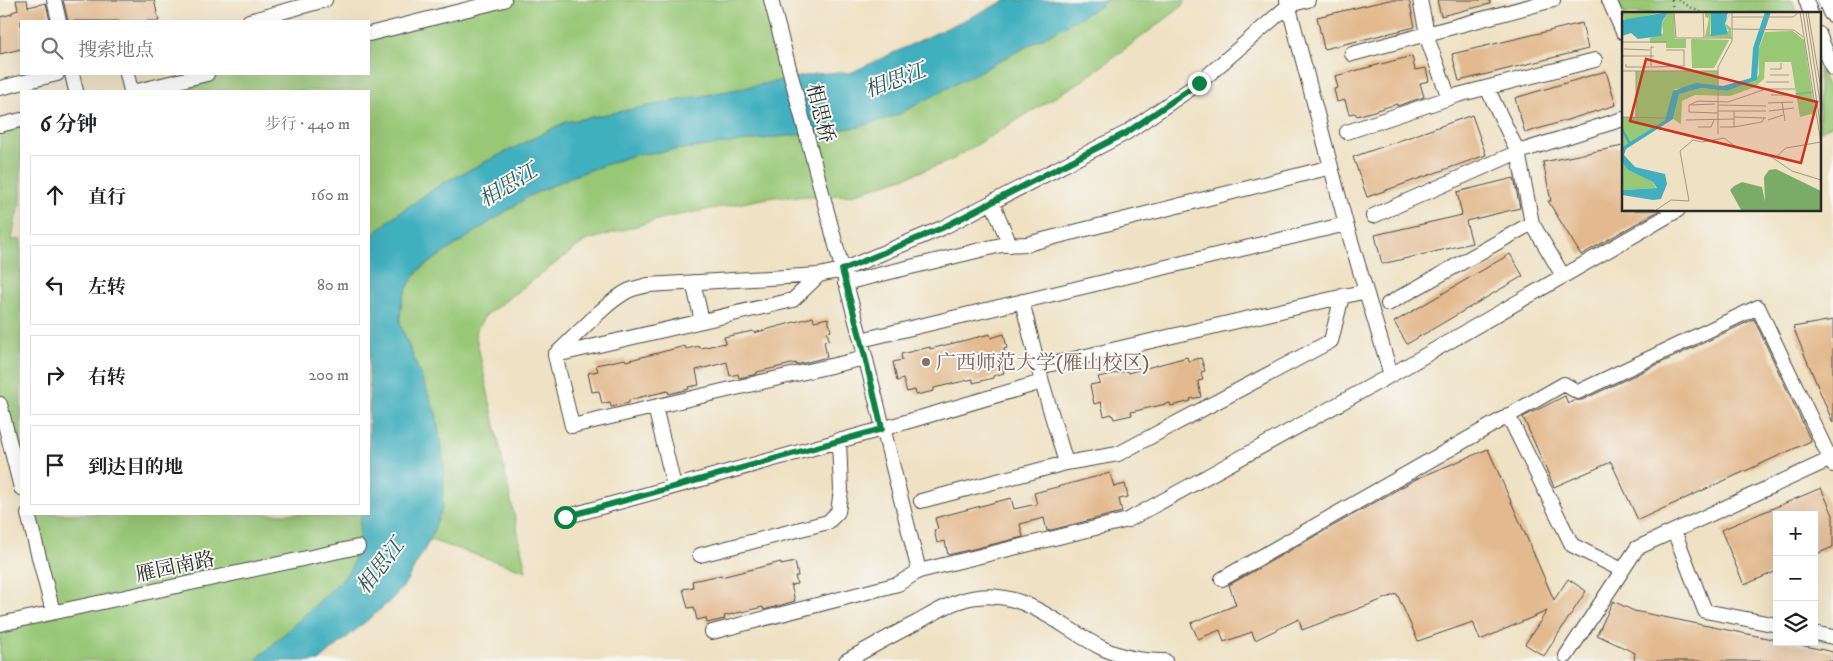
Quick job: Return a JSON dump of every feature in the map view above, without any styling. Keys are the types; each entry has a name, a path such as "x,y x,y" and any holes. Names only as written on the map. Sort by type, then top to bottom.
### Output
{"highway":[{"path":"1828,0 1833,12"}],"street":[{"path":"54,0 59,20"},
{"path":"253,20 325,0"},
{"path":"370,34 448,7 504,0"},
{"name":"相思桥","path":"771,0 866,358 918,571"},
{"path":"843,277 1126,133 1199,83 1288,3 1308,0"},
{"path":"1420,0 1427,34 1449,98"},
{"path":"1352,54 1553,0"},
{"path":"1610,0 1622,30"},
{"path":"1806,0 1810,12"},
{"path":"1288,3 1346,224 1391,375"},
{"path":"1820,36 1833,69"},
{"path":"1347,132 1449,98 1595,60"},
{"path":"0,88 53,75"},
{"path":"72,75 76,90"},
{"path":"127,75 131,90"},
{"path":"141,90 203,75"},
{"path":"1487,88 1518,152 1532,223 1563,276"},
{"path":"1374,216 1518,152 1622,119"},
{"path":"0,125 20,120"},
{"path":"555,355 613,301 626,292 648,285 819,275 843,277 1001,245 1027,244 1331,167"},
{"path":"992,202 1010,245"},
{"path":"712,632 898,584 918,571 1128,520 1391,375 1676,211"},
{"path":"1388,304 1532,223"},
{"path":"861,340 1346,224"},
{"path":"555,355 793,300 819,275"},
{"path":"693,282 702,321"},
{"path":"1039,367 1366,291"},
{"path":"921,501 1066,463 1118,454 1331,340 1342,296"},
{"path":"1022,302 1042,382 1066,463"},
{"path":"1222,579 1564,384 1578,392 1758,307 1832,461 1636,548 1566,656"},
{"path":"555,355 572,426 866,358"},
{"path":"565,517 882,429 1042,382"},
{"path":"0,404 20,484"},
{"path":"655,407 674,486"},
{"path":"1508,416 1572,544 1622,570"},
{"path":"700,555 828,522 838,512 841,490 839,440"},
{"path":"28,515 53,612"},
{"path":"1674,531 1704,611 1773,625"},
{"name":"雁园南路","path":"0,624 358,547"},
{"path":"846,661 950,604 970,598 993,596 1008,597 1024,603 1103,648 1129,658 1165,661"},
{"path":"1818,634 1833,637"}],"path":[{"path":"1678,0 1699,12"}],"green space":[{"path":"504,0 771,0 792,79 566,122 443,183 393,217 375,233 370,240 370,90 141,90 203,75 370,75 370,34"},
{"path":"1107,0 1186,0 1179,9 1083,80 950,161 851,195 773,197 664,218 585,241 485,316 475,332 526,571 430,540 442,508 444,468 436,414 400,324 404,294 421,268 529,196 573,176 634,155 859,127 897,115 1041,39 1102,5"},
{"path":"1618,0 1792,0 1796,12 1623,12"},
{"path":"1820,69 1833,100 1833,124 1820,131"},
{"path":"20,120 20,207 16,216 12,240 20,239 20,484 0,404 0,125"},
{"path":"28,515 361,515 357,549 348,573 255,661 0,661 0,624 53,612"}],"water":[{"name":"相思江","path":"1007,0 1107,0 1102,5 1041,39 897,115 859,127 633,155 573,176 529,196 421,268 404,294 400,324 436,414 444,468 442,508 430,540 403,587 390,601 319,661 255,661 348,573 355,557 361,515 370,515 370,240 375,233 393,217 443,183 566,122 815,74 850,73"}],"building":[{"path":"16,0 27,0 28,7 46,3 50,20 20,20 20,49 0,54 0,17 12,14 12,12 18,10"},
{"path":"63,0 154,0 159,20 68,20"},
{"path":"1389,0 1409,0 1415,27 1324,49 1317,17"},
{"path":"1437,0 1490,0 1490,4 1441,16"},
{"path":"1582,23 1588,49 1459,81 1452,54"},
{"path":"1412,56 1415,70 1426,68 1429,81 1420,83 1424,97 1357,116 1355,113 1349,114 1345,100 1337,102 1334,89 1338,88 1335,76"},
{"path":"1606,71 1616,105 1525,133 1515,98"},
{"path":"1472,115 1486,155 1367,197 1353,157"},
{"path":"1622,146 1622,211 1658,211 1581,255 1548,201 1551,201 1543,162"},
{"path":"1514,178 1520,208 1466,221 1472,243 1382,264 1375,235 1462,215 1457,192"},
{"path":"1510,254 1523,276 1407,344 1394,322"},
{"path":"813,317 814,321 828,318 831,331 827,332 829,340 824,341 827,357 757,372 757,374 739,378 738,374 730,376 727,362 696,370 699,385 688,387 689,389 669,394 668,391 641,397 629,400 629,403 611,407 610,402 602,404 599,391 592,392 588,373 598,371 596,365 625,359 626,361 685,346 686,349 699,346 700,348 726,343 724,337 753,331 754,333"},
{"path":"1754,319 1811,441 1638,520 1611,462 1554,487 1523,417 1565,396 1568,404 1575,400 1582,400"},
{"path":"1833,320 1833,423 1793,327"},
{"path":"990,334 991,338 1004,334 1007,348 1004,349 1006,357 1000,358 1004,373 973,383 973,379 934,388 934,391 916,395 915,390 907,392 903,379 897,381 893,362 902,360 901,354"},
{"path":"1187,357 1188,361 1201,358 1205,371 1201,372 1203,380 1198,381 1201,397 1171,406 1170,403 1131,412 1132,415 1114,419 1112,414 1104,416 1101,402 1094,404 1090,385 1100,383 1098,377 1127,371 1128,373"},
{"path":"1488,449 1554,600 1568,579 1586,591 1544,656 1525,644 1547,611 1480,640 1473,622 1418,641 1397,594 1302,630 1299,619 1255,640 1252,632 1224,642 1220,630 1198,639 1191,623 1236,605 1229,585 1416,479"},
{"path":"1110,473 1114,487 1125,484 1128,497 1119,499 1122,512 1047,531 1044,518 1020,524 1023,537 948,555 945,541 937,543 934,530 938,529 935,518 1011,498 1014,509 1037,504 1034,493"},
{"path":"1821,488 1833,515 1833,547 1818,553 1818,511 1773,511 1773,573 1744,585 1721,530"},
{"path":"781,562 781,565 795,562 798,576 795,576 797,584 791,585 795,601 764,610 763,607 724,616 725,619 707,623 706,618 697,620 694,607 688,608 683,589 693,587 692,581 721,575 721,577"},
{"path":"1613,601 1634,611 1773,639 1773,646 1805,646 1833,652 1833,661 1634,661 1635,653 1597,635"}],"place":[{"name":"广西师范大学(雁山校区)","path":"926,362"}],"route":[{"path":"565,517 882,429 842,270 942,228 1126,133 1199,83"}]}
